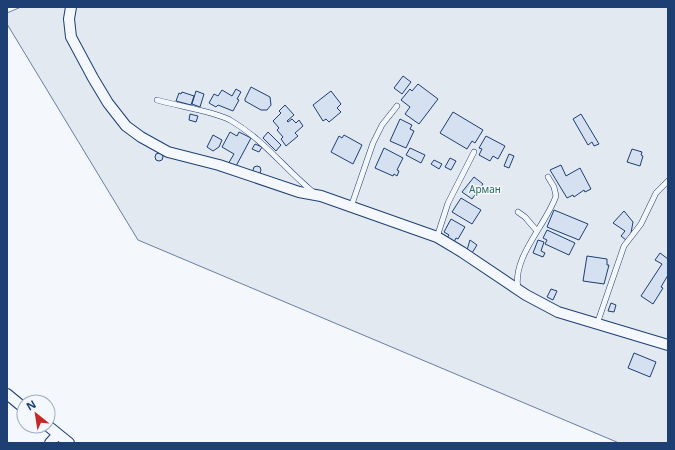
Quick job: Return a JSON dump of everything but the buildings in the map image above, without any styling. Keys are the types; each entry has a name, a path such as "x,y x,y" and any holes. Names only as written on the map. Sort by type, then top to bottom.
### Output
{"street":[{"path":"71,7 69,20 71,37 108,103 126,126 141,138 168,152 219,165 299,192 317,195 437,237 518,290 558,312 668,345"},
{"path":"7,394 16,401"},
{"path":"50,443 58,434 69,443"}],"lane":[{"path":"157,100 214,114 229,120 266,146 317,195"},
{"path":"351,207 373,143 382,125 398,106"},
{"path":"437,237 448,203 474,152"},
{"path":"518,290 516,279 522,262 556,196 554,187 548,177"},
{"path":"597,324 624,246 641,224 656,193 668,181"},
{"path":"518,212 525,217 537,231"}],"green space":[{"name":"Арман","path":"21,7 668,7 668,443 619,443 138,240 7,24 7,13"}]}
